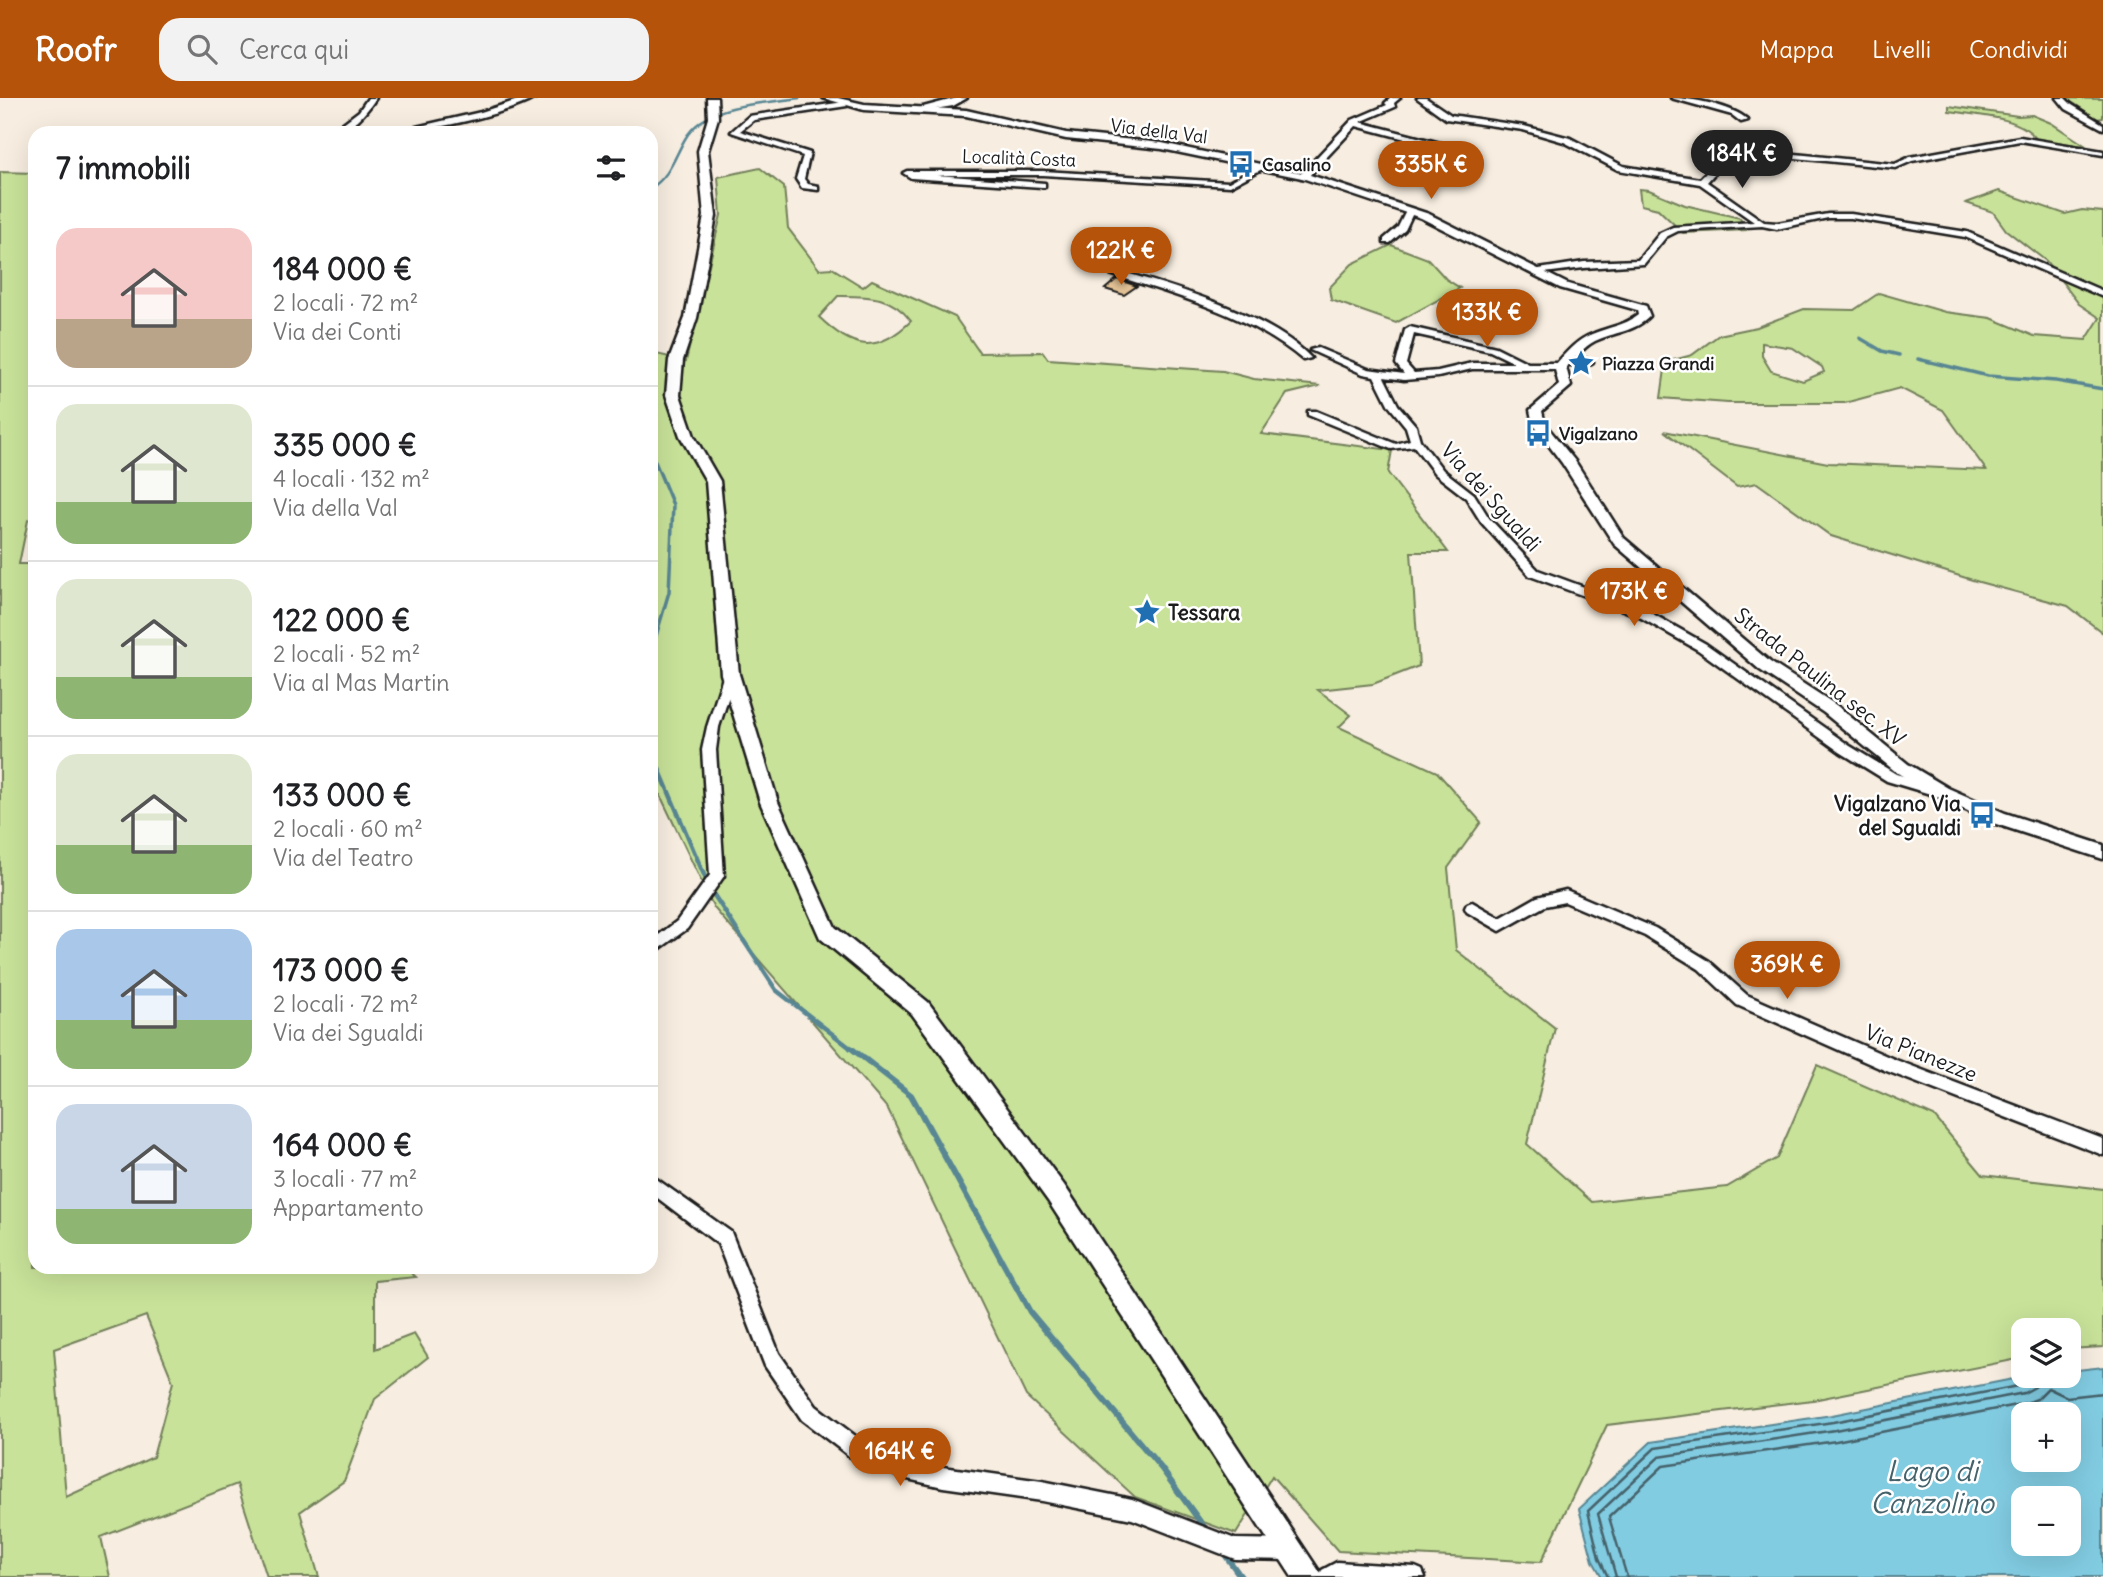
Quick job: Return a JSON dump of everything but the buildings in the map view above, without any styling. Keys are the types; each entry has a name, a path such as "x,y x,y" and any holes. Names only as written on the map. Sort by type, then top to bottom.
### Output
{"main road":[{"path":"713,109 703,151 710,216 691,318 676,360 673,395 687,436 713,481 730,674 769,802 827,932 920,1008 1056,1194 1309,1577"}],"street":[{"path":"344,126 362,113 372,98"},
{"path":"427,126 483,114 531,98"},
{"name":"Via della Val","path":"827,98 844,104 916,110 946,107 1066,136 1162,146 1264,166 1304,176 1410,211 1539,272"},
{"path":"946,107 963,98"},
{"path":"1304,176 1354,123 1392,105 1389,103 1396,98"},
{"path":"1421,98 1449,117 1524,128 1567,139 1621,168 1702,183 1762,224"},
{"path":"1675,98 1735,113 1744,120"},
{"path":"2061,98 2069,107 2103,127"},
{"path":"815,188 805,186 800,179 807,155 734,132 752,118 844,104"},
{"path":"462,126 483,114"},
{"path":"1354,123 1449,148 1437,157"},
{"path":"1702,183 1711,173 1714,155 1724,149 1896,166 1910,159 2020,139 2103,153"},
{"name":"Località Costa","path":"1042,185 911,176 907,173 1042,173 1230,184 1264,166"},
{"path":"1387,242 1402,228 1410,211"},
{"path":"1539,272 1584,265 1641,262 1663,235 1676,229 1762,224 1777,226 1828,216 1851,216 1967,235 2103,294"},
{"path":"1113,272 1289,340 1306,358"},
{"path":"1539,272 1580,292 1642,308 1644,316 1632,327 1588,340 1568,355 1563,364"},
{"path":"1415,376 1402,364 1410,330 1493,349 1536,368 1588,362"},
{"path":"1315,350 1356,369 1415,376 1472,366 1525,365"},
{"name":"Strada Paulina sec. XV","path":"1563,364 1565,386 1536,410 1539,424 1568,461 1619,541 1765,666 1830,709 1902,768 1942,792 1999,818 2103,852"},
{"name":"Via dei Sgualdi","path":"1377,373 1411,426 1417,442 1439,472 1469,496 1485,520 1534,573 1640,612 1702,647 1844,749 1892,778 1942,792"},
{"path":"1392,400 1396,392 1415,376"},
{"name":"Via dei Sgualdi","path":"1312,413 1395,447 1417,442"},
{"path":"658,944 682,925 716,878 718,844 709,750 730,674"},
{"name":"Via Pianezze","path":"1472,908 1500,925 1542,901 1566,896 1650,932 1704,965 1742,1000 1762,1010 1890,1065 2103,1147"},
{"path":"658,1188 725,1238 772,1359 809,1413 860,1452 903,1468 943,1477 1042,1491 1132,1509 1235,1549 1293,1550"},
{"path":"1329,1577 1337,1572 1415,1577"}],"green space":[{"path":"2059,98 2103,99 2103,118 2097,119 2073,103"},
{"path":"1949,106 2018,116 2032,115 2051,123 2086,146 2037,140 2030,132 2009,121 1949,111"},
{"path":"760,168 784,187 788,228 819,269 832,268 863,287 872,280 955,317 980,353 1043,352 1048,359 1223,371 1254,379 1320,386 1287,394 1261,434 1392,450 1388,473 1448,552 1411,552 1419,666 1373,684 1318,690 1351,715 1339,727 1437,772 1481,822 1448,868 1456,950 1555,1028 1527,1144 1592,1202 1727,1187 1777,1158 1817,1065 1934,1116 1983,1175 2103,1189 2103,1347 2081,1348 2081,1318 2011,1318 2011,1360 1813,1400 1607,1425 1541,1562 1338,1551 1272,1476 1236,1534 1135,1497 1026,1396 888,1109 714,908 658,791 658,354 686,361 721,215 718,177","holes":["838,296 879,299 896,306 911,321 898,332 875,343 864,344 842,336 819,317"]},
{"path":"0,172 28,173 28,520 19,564 28,564 28,1274 413,1274 416,1277 375,1281 375,1349 414,1334 428,1357 375,1399 344,1481 300,1512 319,1577 267,1577 237,1484 101,1537 110,1577 0,1577","holes":["146,1316 173,1382 153,1457 66,1497 54,1349"]},
{"path":"1639,189 1649,190 1685,205 1740,218 1746,230 1683,233 1658,209 1641,205"},
{"path":"1999,191 2065,214 2082,210 2103,212 2103,633 2068,606 1979,582 1831,536 1757,483 1737,487 1664,431 1828,463 1986,470 1943,410 1900,388 1845,403 1728,403 1661,398 1666,362 1692,355 1719,335 1757,327 1804,309 1854,310 1879,293 1945,312 1991,318 2034,336 2086,340 2100,318 2079,304 2046,261 2006,230 1993,212 1966,203","holes":["1762,343 1793,348 1822,367 1824,372 1803,381 1771,371 1762,356"]},
{"path":"1391,245 1428,259 1446,279 1460,288 1396,323 1331,300 1329,288 1352,264"}],"water":[{"name":"Lago di Canzolino","path":"2103,1367 2103,1577 1602,1577 1593,1561 1579,1509 1651,1442 1832,1415 2011,1379 2011,1388 2081,1388 2081,1370"}],"waterway":[{"path":"658,182 694,127 707,118 736,107 800,98"},
{"path":"1860,338 1882,351 1899,355"},
{"path":"1918,359 1988,376 2056,381 2103,389"},
{"path":"658,469 673,505 669,592 658,629"},
{"path":"658,766 710,889 776,990 853,1050"},
{"path":"851,1048 911,1095 1030,1312 1161,1468 1207,1531"},
{"path":"1223,1552 1241,1577"}],"place":[{"name":"Casalino","path":"1241,164"},
{"name":"Piazza Grandi","path":"1581,363"},
{"name":"Vigalzano","path":"1538,433"},
{"name":"Tessara","path":"1147,612"},
{"name":"Vigalzano Via del Sgualdi","path":"1982,815"}]}
